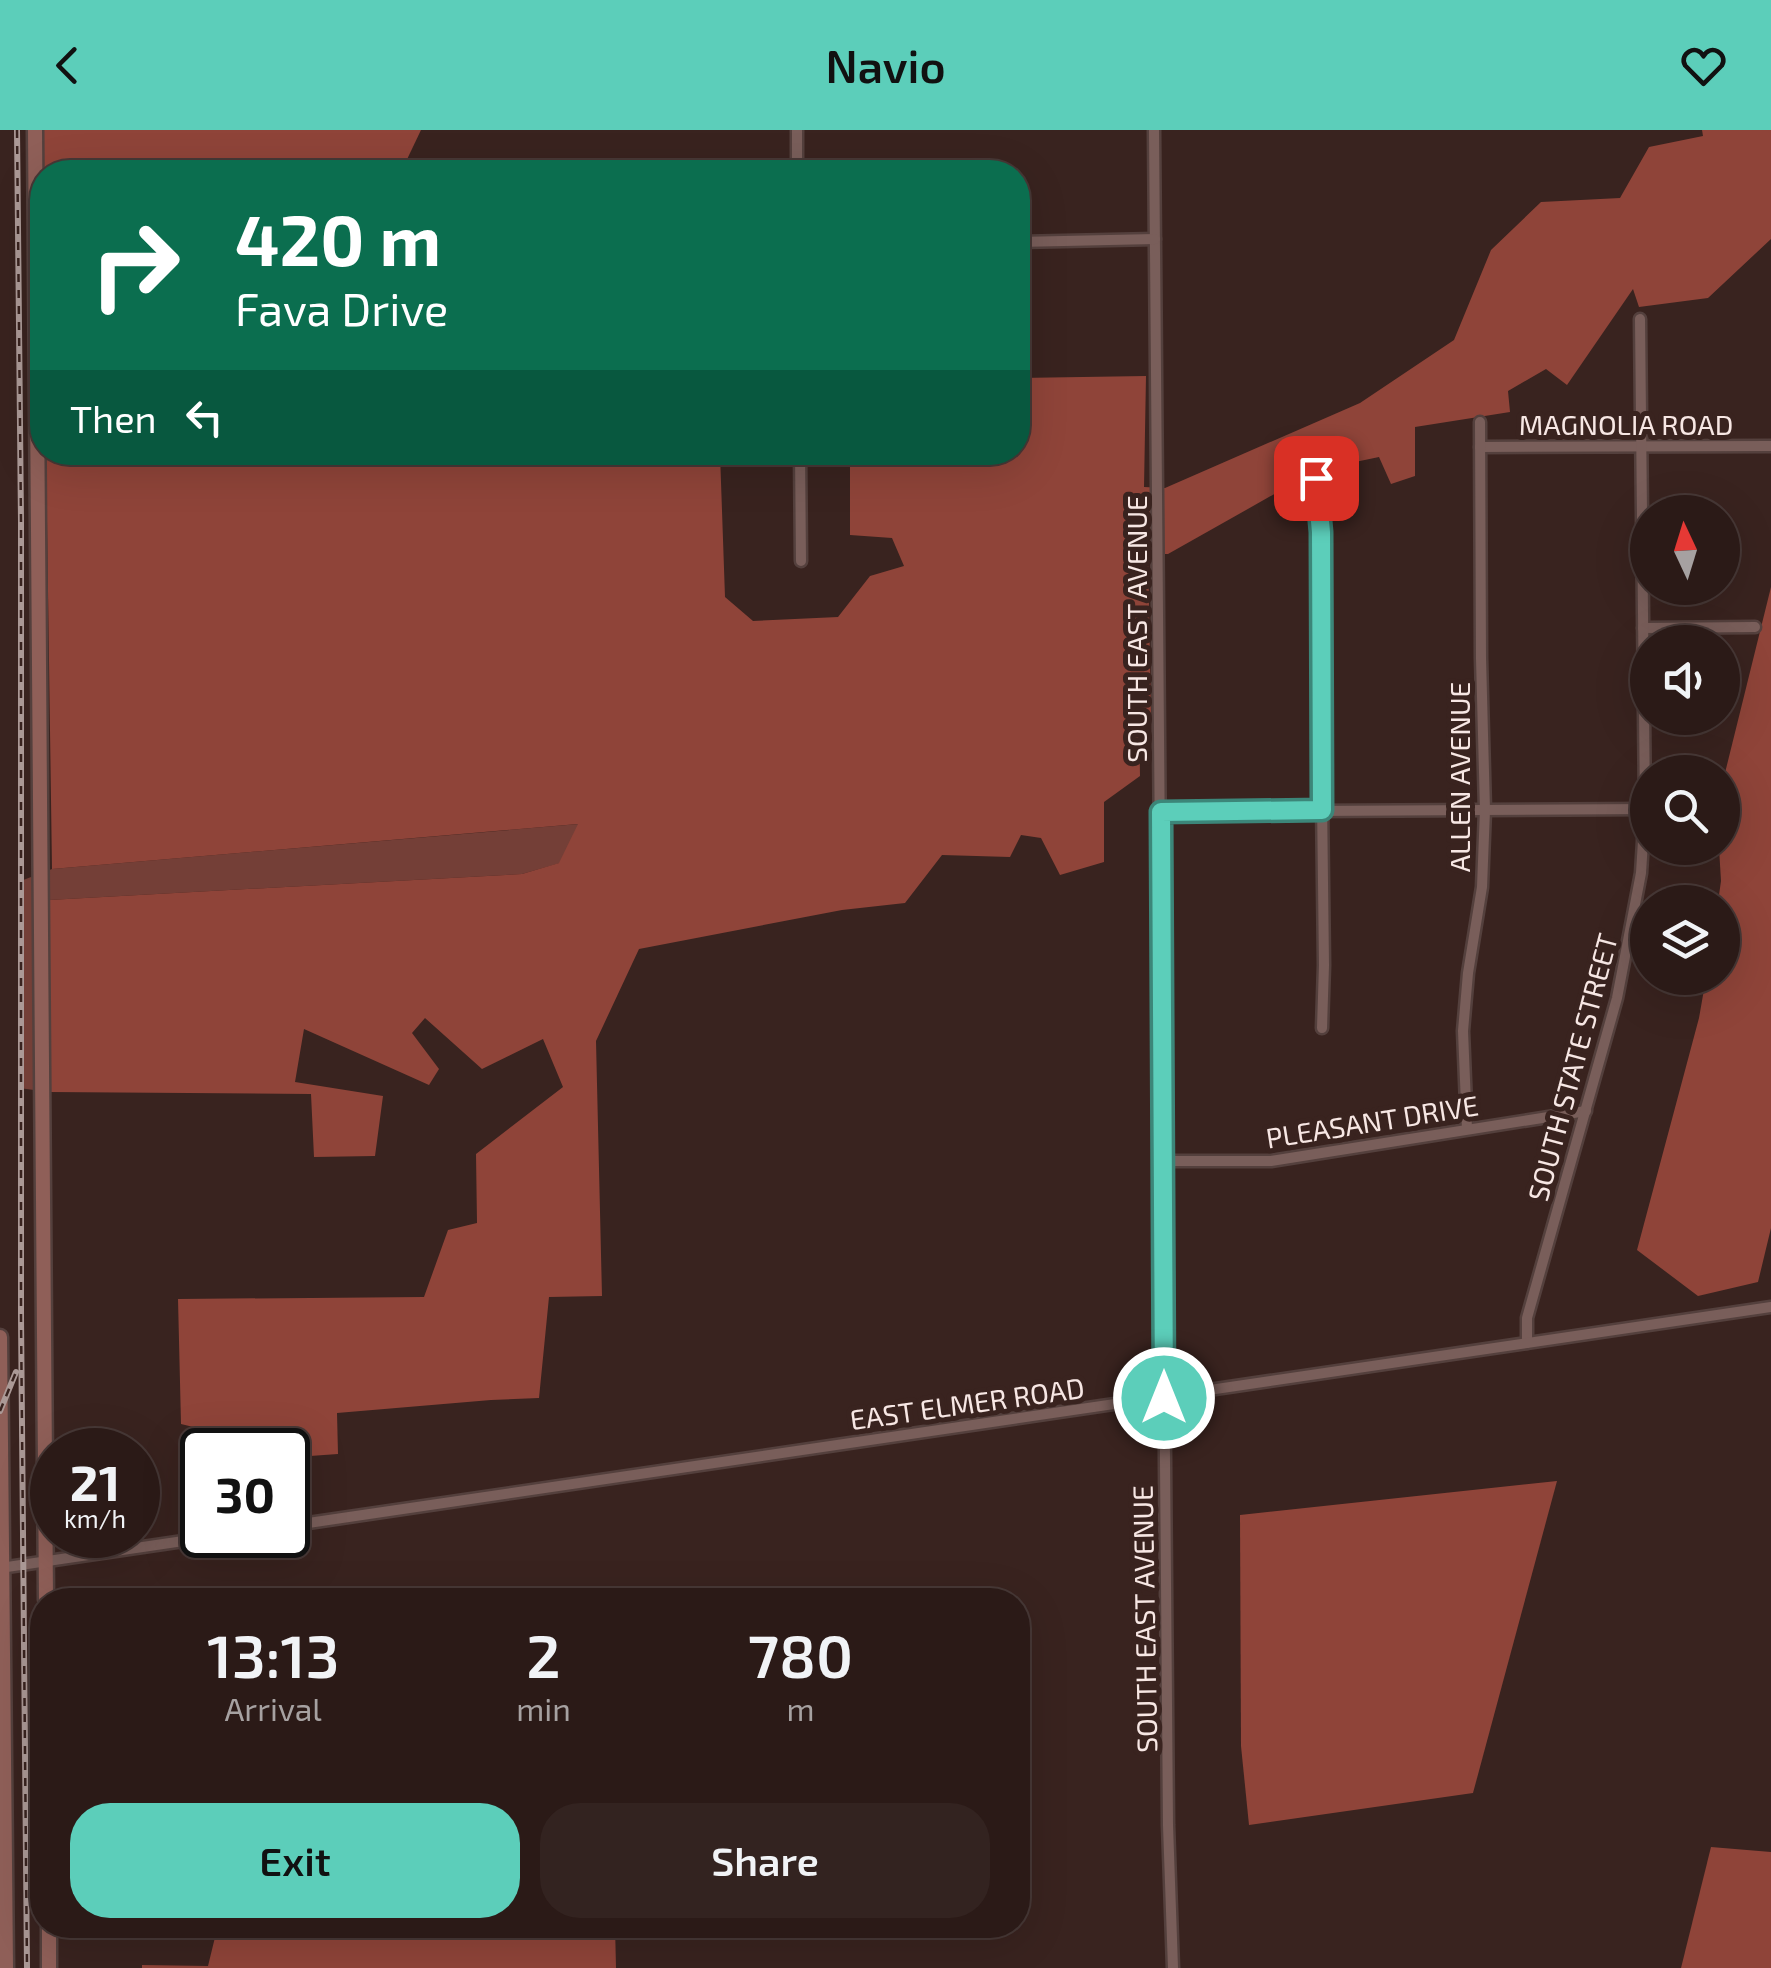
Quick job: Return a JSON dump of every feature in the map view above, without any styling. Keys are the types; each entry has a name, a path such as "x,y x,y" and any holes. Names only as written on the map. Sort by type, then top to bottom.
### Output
{"main road":[{"path":"34,130 34,160"},
{"path":"37,465 46,1588"},
{"path":"0,1337 6,1968"},
{"path":"49,1938 49,1968"}],"street":[{"path":"797,130 797,160"},
{"name":"SOUTH EAST AVENUE","path":"1154,130 1172,1968"},
{"path":"1030,242 1154,239"},
{"name":"SOUTH STATE STREET","path":"1640,319 1643,625"},
{"name":"ALLEN AVENUE","path":"1467,1129 1463,1030 1482,887 1485,810 1480,658 1480,422"},
{"name":"MAGNOLIA ROAD","path":"1480,447 1771,446"},
{"path":"800,465 802,561"},
{"path":"1316,478 1321,548 1322,1028"},
{"path":"1740,626 1755,626"},
{"path":"1161,812 1630,809"},
{"name":"SOUTH STATE STREET","path":"1527,1344 1527,1318 1617,998 1643,865"},
{"name":"PLEASANT DRIVE","path":"1163,1160 1271,1161 1308,1157 1586,1112"},
{"name":"EAST ELMER ROAD","path":"310,1523 1771,1308"},
{"path":"1,1568 180,1542"}],"shaded area":[{"path":"42,130 421,130 407,160 43,160"},
{"path":"1702,130 1771,130 1771,239 1708,298 1639,307 1633,289 1567,385 1546,369 1508,391 1510,412 1415,427 1415,476 1391,484 1379,457 1317,470 1168,554 1148,554 1151,716 1139,717 1140,776 1104,802 1104,862 1060,875 1041,838 1021,835 1010,857 942,855 905,903 842,910 639,949 596,1041 602,1296 549,1297 539,1398 337,1413 338,1454 310,1456 310,1428 197,1428 181,1424 178,1299 424,1297 448,1230 477,1223 476,1154 563,1087 543,1039 482,1069 425,1018 412,1033 439,1069 429,1085 304,1029 295,1082 383,1096 375,1156 314,1157 311,1094 49,1092 49,900 522,874 559,863 578,824 52,869 46,465 720,465 725,597 753,621 838,617 870,576 904,566 892,538 850,535 850,465 1030,465 1030,378 1146,376 1144,487 1165,488 1360,403 1454,340 1491,250 1541,202 1620,198 1649,147 1703,136"},
{"path":"1771,587 1771,1228 1758,1282 1698,1296 1637,1250 1703,995 1740,995 1740,885 1720,885 1720,865 1740,865 1740,755 1729,755 1734,735 1740,735 1740,712"},
{"path":"579,824 560,863 522,874 49,900 49,1092 19,1088 18,882 52,869"},
{"path":"1557,1481 1473,1793 1249,1825 1241,1746 1240,1515"},
{"path":"1711,1847 1771,1852 1771,1968 1681,1968"},
{"path":"215,1938 615,1938 616,1968 142,1968 208,1966"}],"railway":[{"path":"17,130 27,1968"},
{"path":"0,1411 16,1372"}],"route":[{"path":"1164,1398 1161,812 1322,810 1321,532 1316,478"}]}
